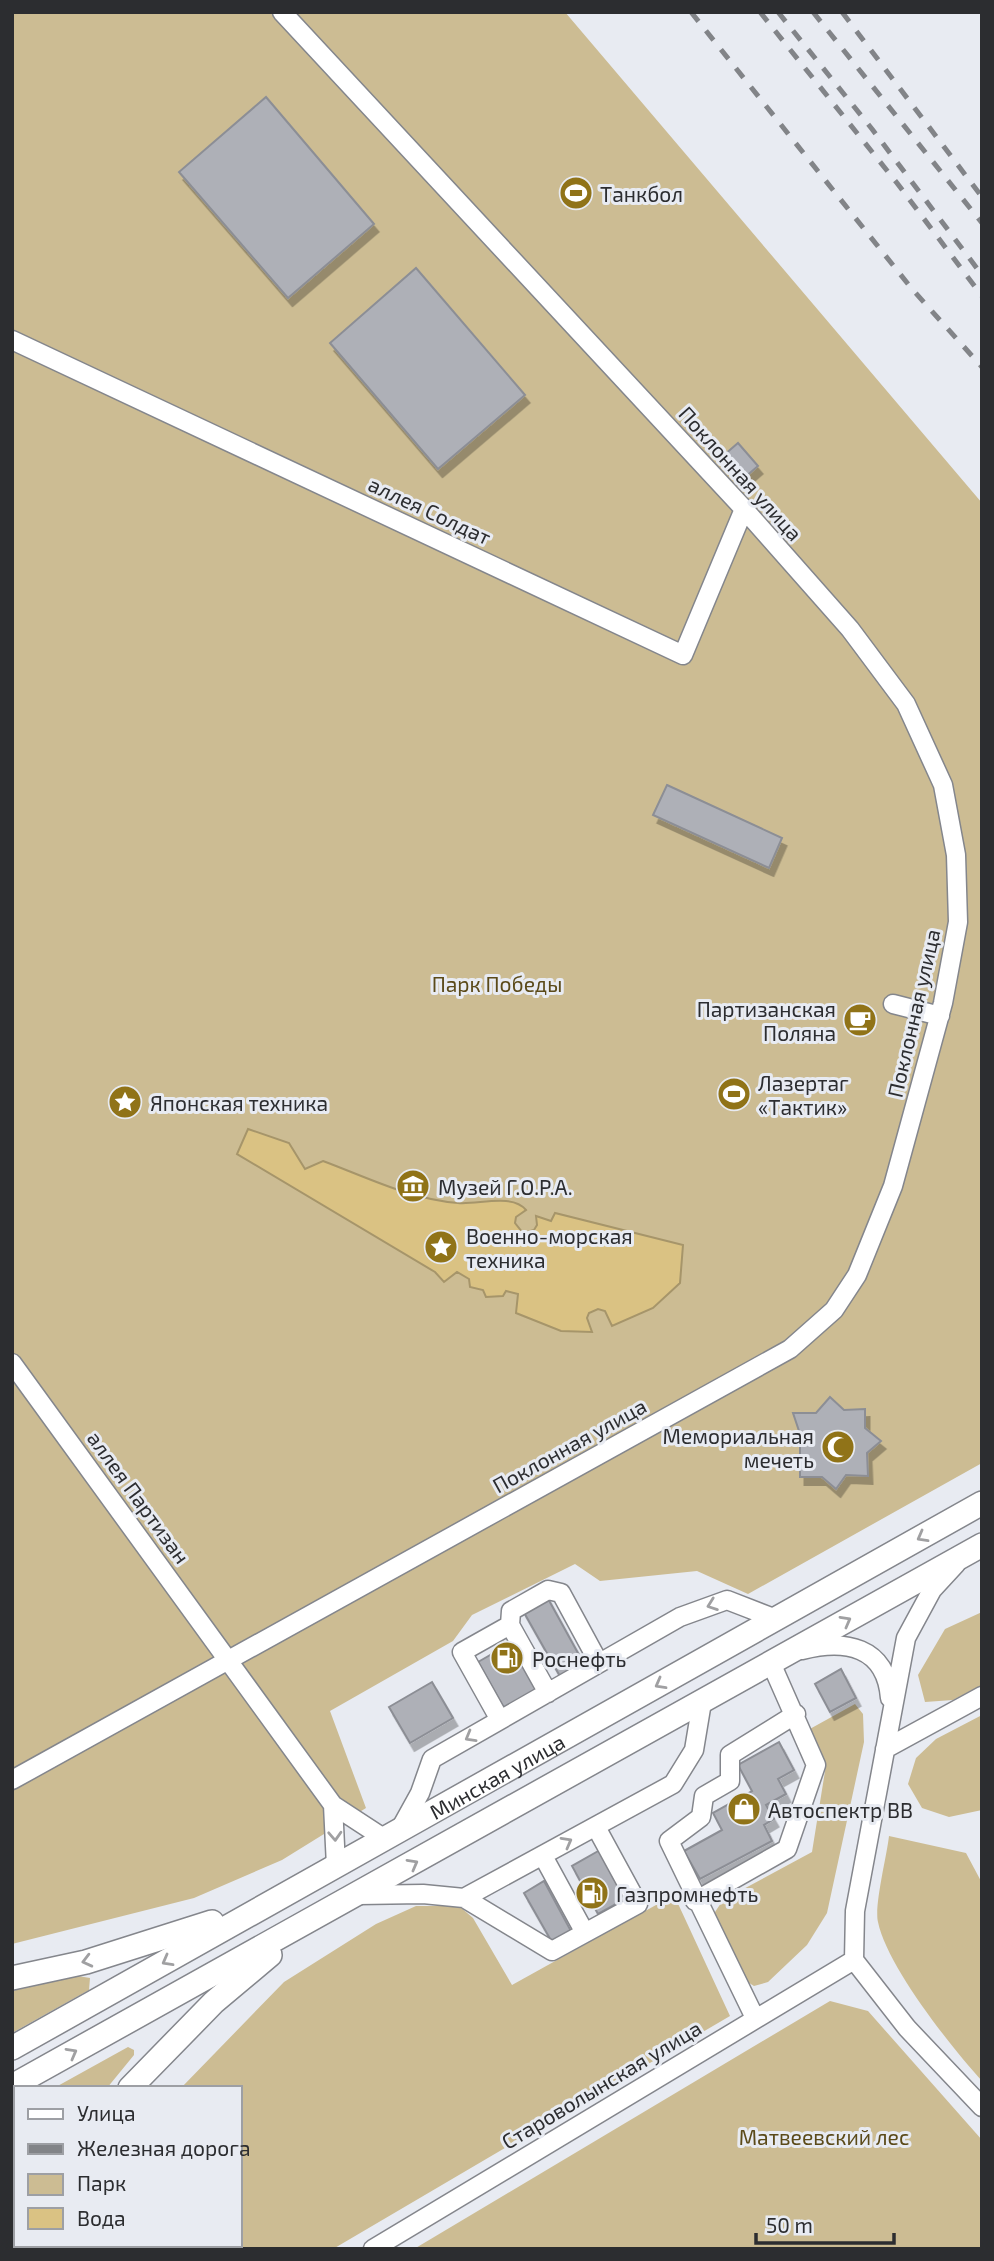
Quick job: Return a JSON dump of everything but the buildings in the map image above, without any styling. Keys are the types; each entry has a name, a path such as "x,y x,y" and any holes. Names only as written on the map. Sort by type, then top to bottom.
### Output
{"main road":[{"name":"Минская улица","path":"12,2048 982,1503"},
{"name":"Минская улица","path":"12,2086 974,1550"},
{"path":"12,1978 86,1962 183,1934 290,1892"},
{"path":"132,2086 214,2002 311,1921"}],"street":[{"name":"Поклонная улица","path":"12,1780 790,1349 834,1310 857,1275 893,1186 940,1016 958,922 956,855 943,785 906,704 850,629 744,509 282,12"},
{"name":"аллея Солдат","path":"12,340 683,656 744,509"},
{"path":"894,1004 940,1016"},
{"name":"аллея Партизан","path":"12,1363 333,1805"},
{"path":"974,1550 932,1590 906,1638 855,1911 854,1960 907,2028 982,2107"},
{"path":"548,1693 510,1625 511,1611 548,1590 561,1593 600,1663"},
{"path":"336,1866 333,1805 392,1835 420,1793 432,1759 680,1617 727,1600 776,1619"},
{"path":"500,1720 462,1652 510,1625"},
{"path":"695,1901 787,1849 816,1765 778,1659 813,1648 856,1647 880,1666 889,1684 891,1712"},
{"path":"885,1749 982,1696"},
{"path":"464,1898 673,1784 694,1750 702,1702"},
{"path":"755,2018 695,1901 668,1841 701,1817 704,1796 730,1781 730,1755 796,1714"},
{"path":"358,1895 423,1894 464,1898 552,1951 638,1904 596,1826"},
{"path":"543,1856 585,1933"},
{"name":"Староволынская улица","path":"373,2249 854,1960"}],"green space":[{"name":"Парк Победы","path":"12,12 565,12 982,503 982,1463 748,1594 697,1571 600,1581 575,1564 472,1615 453,1641 330,1711 366,1808 282,1860 194,1898 12,1944"},
{"path":"982,1612 982,1702 978,1687 953,1700 925,1702 918,1675 945,1629"},
{"path":"855,1704 863,1714 864,1742 827,1913 807,1945 768,1982 754,1986 746,1981 714,1919 715,1912 723,1900 812,1852 826,1765 808,1730"},
{"path":"982,1715 982,1810 949,1817 922,1808 908,1784 916,1758 936,1739"},
{"path":"889,1836 966,1853 982,1883 982,2081 922,2005 884,1940 877,1914"},
{"path":"674,1895 730,2016 333,2249 12,2249 14,2245 242,2247 242,2086 183,2086 284,1982 376,1924 416,1906 459,1906 473,1918 512,1985"},
{"path":"78,1976 90,1978 89,1990 12,2033 12,1991"},
{"name":"Матвеевский лес","path":"830,2001 868,2011 982,2140 982,2249 414,2249"},
{"path":"128,2047 134,2050 134,2055 109,2086 58,2086"},
{"path":"14,2118 12,2183 12,2119"}],"water":[{"path":"248,1129 289,1143 305,1169 323,1161 389,1187 441,1201 504,1201 520,1205 526,1210 516,1217 515,1223 523,1233 534,1230 537,1225 536,1216 551,1221 555,1213 683,1245 680,1283 653,1308 612,1326 605,1311 598,1309 589,1313 587,1318 592,1332 561,1331 516,1313 518,1294 506,1291 503,1296 486,1297 483,1290 470,1287 469,1279 457,1272 444,1282 435,1272 237,1154"}],"railway":[{"path":"691,12 912,289 982,367"},
{"path":"760,12 897,183 982,296"},
{"path":"778,12 872,129 982,275"},
{"path":"813,12 982,223"},
{"path":"842,12 982,197"}],"place":[{"name":"Танкбол","path":"576,193"},
{"name":"Партизанская Поляна","path":"860,1020"},
{"name":"Лазертаг «Тактик»","path":"734,1094"},
{"name":"Японская техника","path":"125,1102"},
{"name":"Музей Г.О.Р.А.","path":"413,1186"},
{"name":"Военно-морская техника","path":"441,1247"},
{"name":"Мемориальная мечеть","path":"838,1447"},
{"name":"Роснефть","path":"507,1658"},
{"name":"Автоспектр ВВ","path":"744,1809"},
{"name":"Газпромнефть","path":"592,1893"}]}
